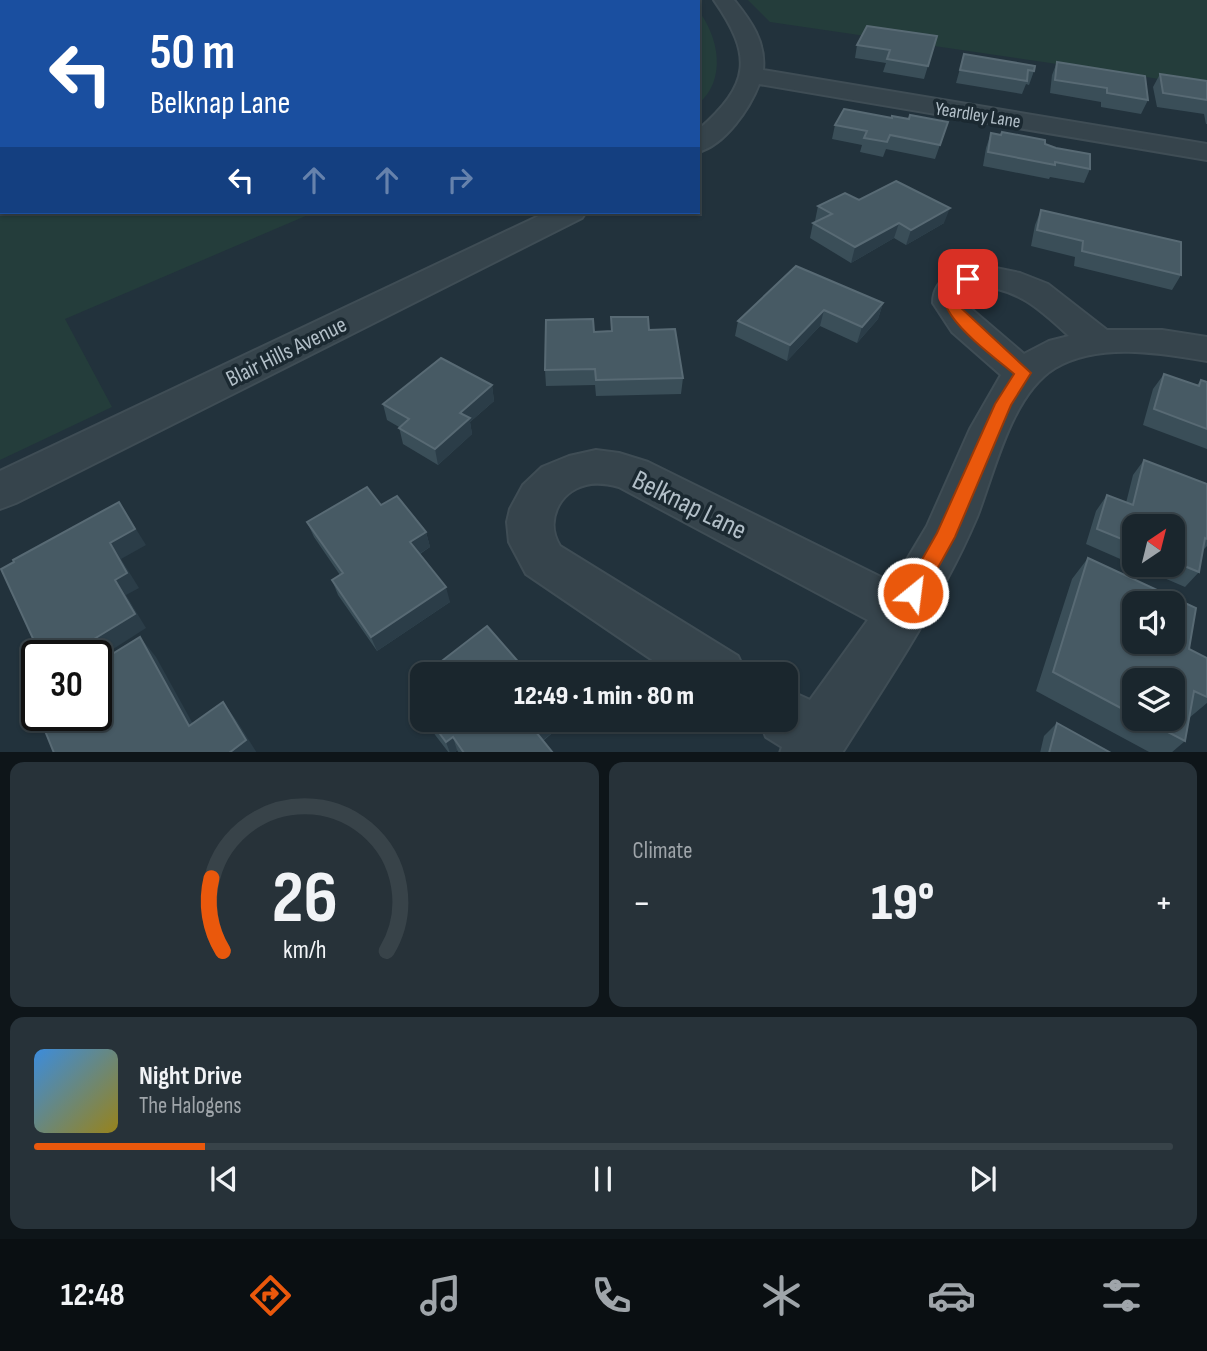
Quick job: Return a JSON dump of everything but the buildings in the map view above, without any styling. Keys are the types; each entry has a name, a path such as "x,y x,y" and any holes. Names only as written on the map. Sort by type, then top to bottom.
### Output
{"street":[{"path":"700,142 740,100 748,86 754,60 752,42 746,27 724,0"},
{"name":"Yeardley Lane","path":"750,75 1207,152"},
{"name":"Blair Hills Avenue","path":"0,491 567,214"},
{"path":"1023,373 962,320 952,307 950,296 955,286 968,279 987,277 1007,279 1028,287 1099,342"},
{"path":"804,736 902,612 945,537 1003,404 1023,373 1066,350 1099,342 1132,338 1207,349"},
{"name":"Belknap Lane","path":"700,662 543,560 530,538 530,515 534,503 547,485 569,472 594,467 614,468 633,474 902,612"}],"green space":[{"path":"748,0 1207,0 1207,86 770,22"},
{"path":"700,13 711,33 717,58 713,83 700,102"},
{"path":"0,214 310,214 65,319 112,407 0,460"}],"route":[{"path":"913,593 945,537 1003,404 1023,373 962,320 952,307 950,296 955,286 968,279"}]}
